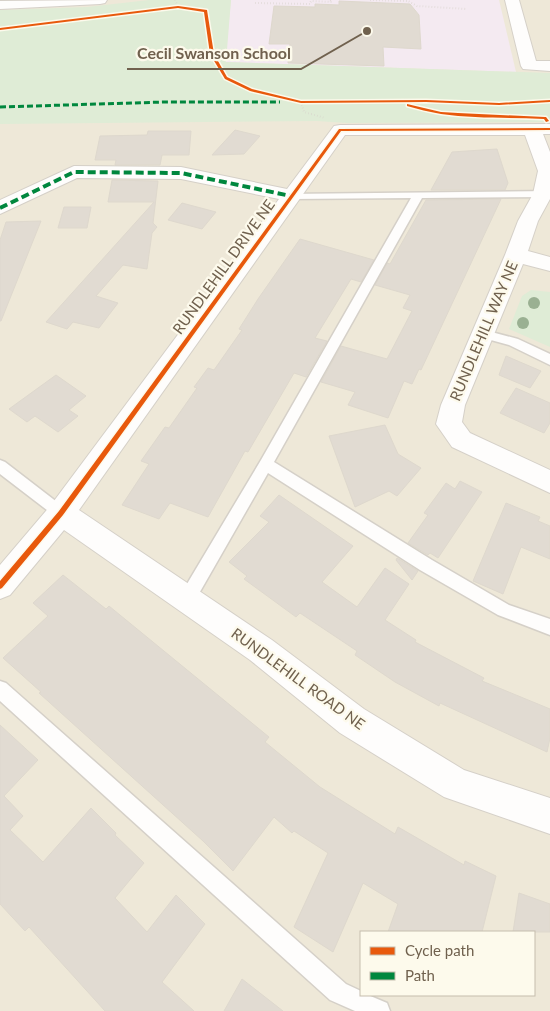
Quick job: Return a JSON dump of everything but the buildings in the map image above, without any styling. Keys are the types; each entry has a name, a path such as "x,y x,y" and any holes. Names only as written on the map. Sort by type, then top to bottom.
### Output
{"street":[{"path":"0,5 100,0"},
{"path":"512,0 529,66 550,66"},
{"path":"340,130 541,130"},
{"name":"RUNDLEHILL DRIVE NE","path":"0,586 61,514 340,130"},
{"name":"RUNDLEHILL WAY NE","path":"541,130 548,171 546,194 528,221 484,334 453,405 449,424 461,440 550,482"},
{"path":"0,208 74,172 181,173 291,196"},
{"path":"516,255 550,264"},
{"name":"RUNDLEHILL ROAD NE","path":"61,514 261,650 352,721 456,785 550,816"}],"lane":[{"path":"291,196 546,194"},
{"path":"187,599 418,196"},
{"path":"484,334 513,342 550,360"},
{"path":"266,464 426,565 504,610 550,627"},
{"path":"0,466 61,514"},
{"path":"0,689 338,992 379,1011"}],"path":[{"path":"254,3 310,4 310,1 332,2 330,0"},
{"path":"370,0 408,1 417,6 467,9"},
{"path":"169,8 176,3 186,7"},
{"path":"293,100 310,102"},
{"path":"301,102 304,112 332,119 340,130"}],"shaded area":[{"path":"0,0 550,0 550,1011 0,1011"},
{"path":"231,0 499,0 516,72 225,62"}],"green space":[{"path":"149,0 231,0 226,62 550,73 550,122 347,123 317,121 0,124 0,10 87,7"},
{"path":"531,290 550,292 550,347 509,329 522,296"}],"marked path":[{"path":"0,107 165,102 280,102"},
{"path":"0,208 74,172 181,173 291,196"}],"cycle path":[{"path":"0,29 178,7 206,11 212,54 226,78 251,90 301,102 426,101 499,104 550,101"},
{"path":"408,105 424,110 458,115 545,118 547,121"},
{"path":"0,586 61,513 340,130 550,129"}],"place":[{"name":"Cecil Swanson School","path":"367,31"}]}
